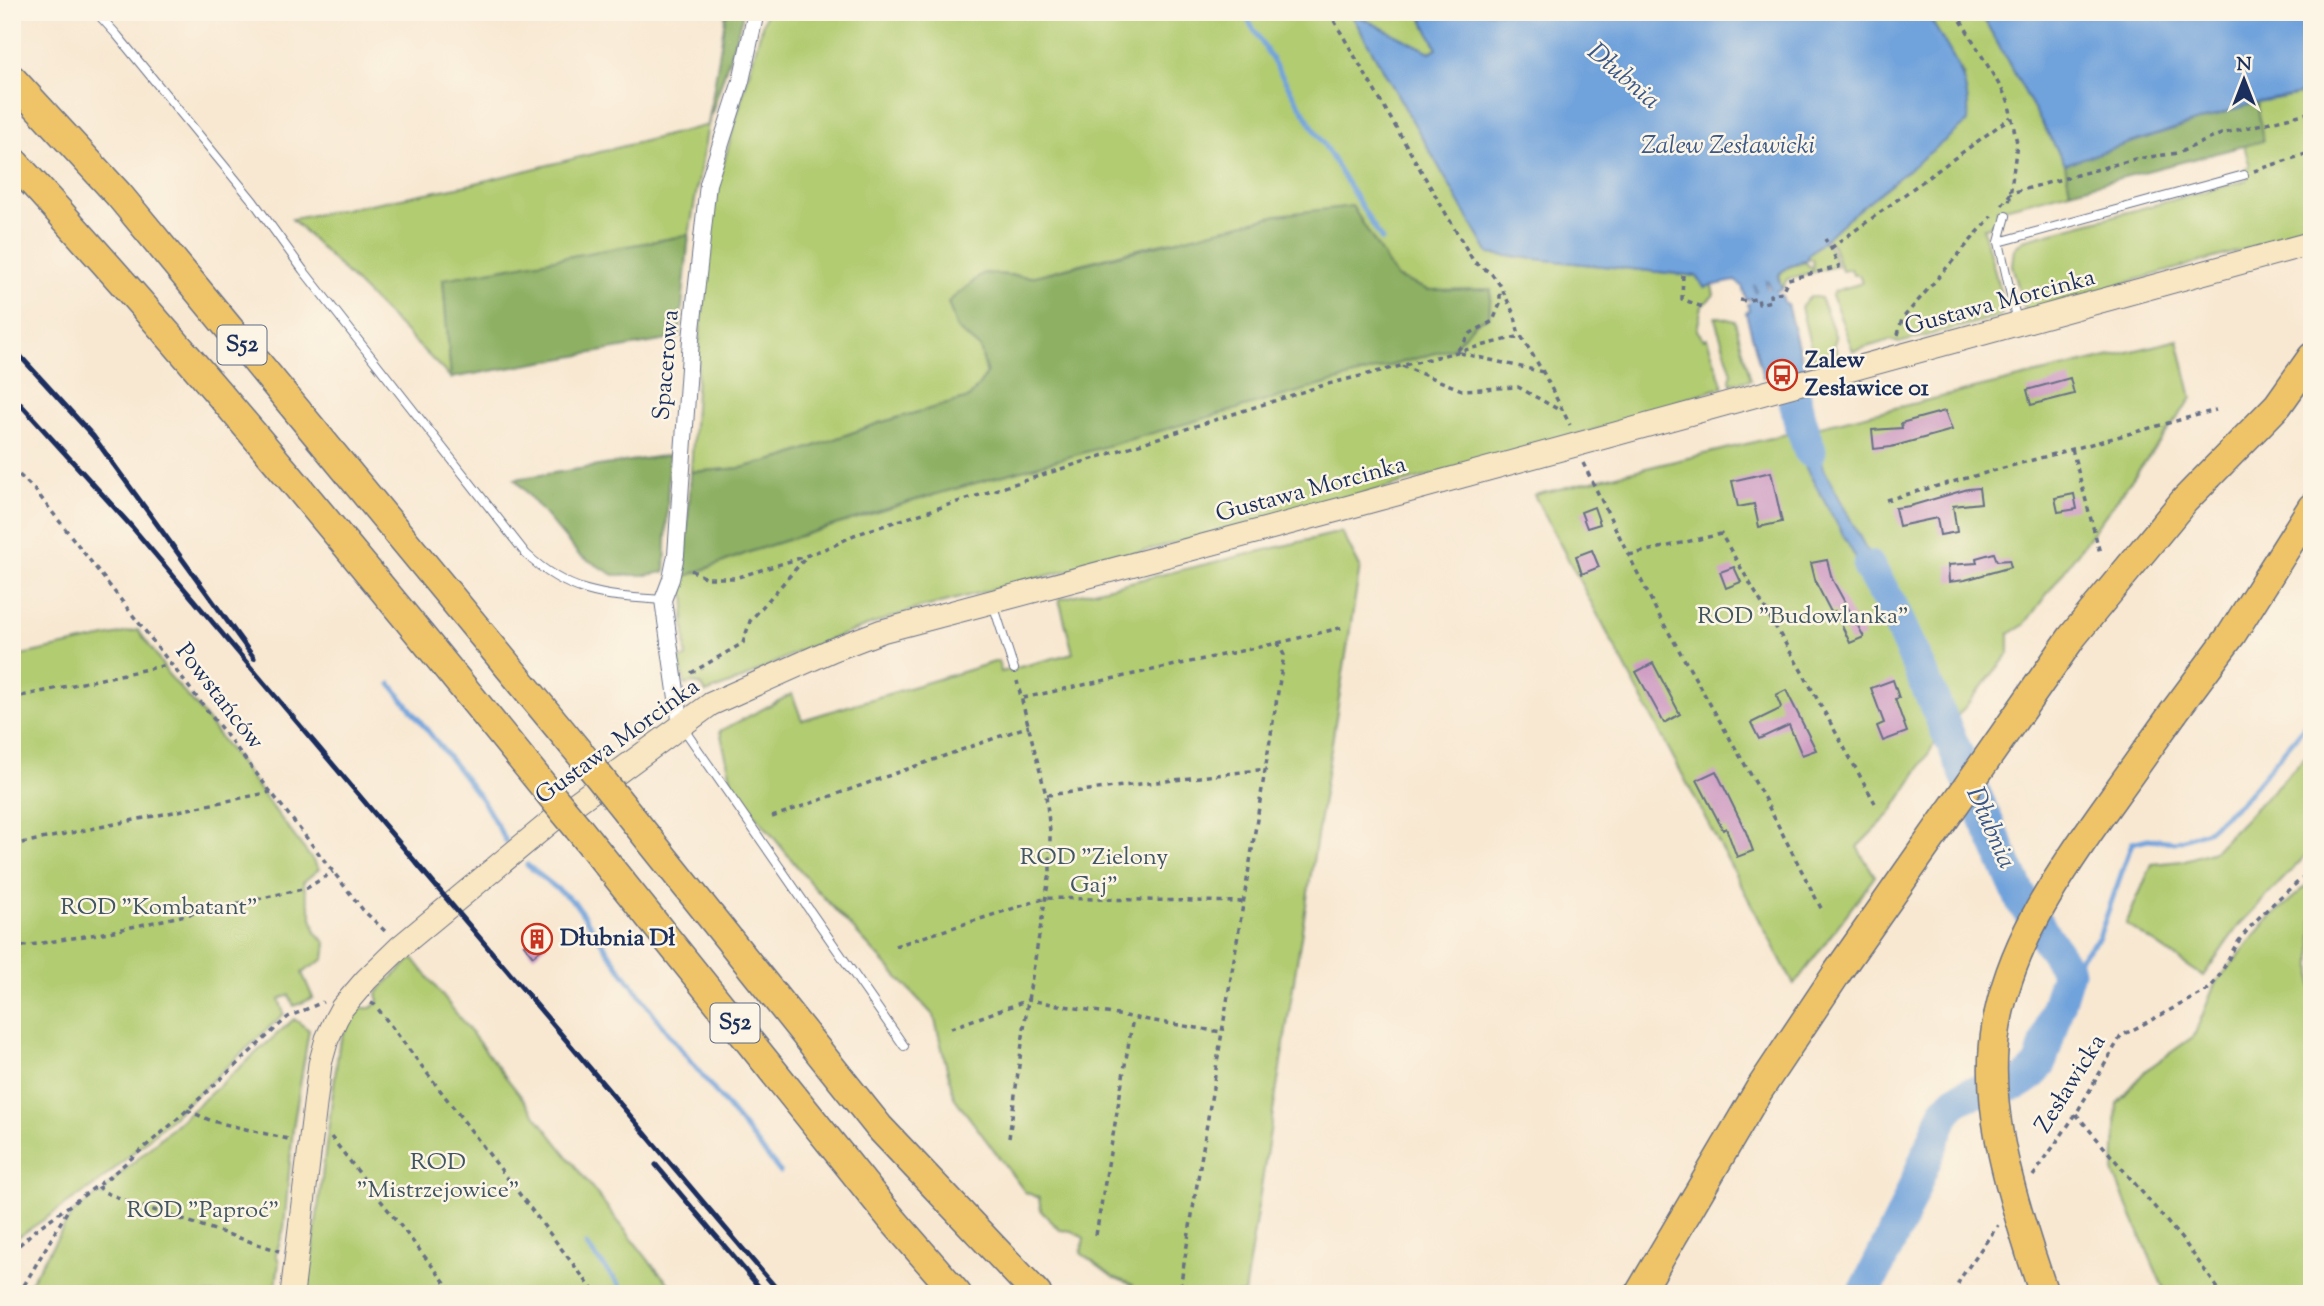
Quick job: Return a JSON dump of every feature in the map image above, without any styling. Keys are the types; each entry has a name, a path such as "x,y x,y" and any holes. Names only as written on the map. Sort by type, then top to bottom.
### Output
{"highway":[{"name":"S52","path":"12,79 119,195 592,768 879,1127 1037,1294"},
{"name":"S52","path":"12,160 163,329 426,641 891,1219 957,1294"},
{"path":"1639,1294 1780,1058 2073,637 2184,501 2278,405 2312,357"},
{"path":"2044,1294 2011,1192 2000,1139 1994,1081 1996,1030 2007,982 2024,938 2043,900 2174,712 2232,634 2312,507"}],"street":[{"name":"Spacerowa","path":"681,726 663,600 676,555 691,339 708,184 741,81 757,12"},
{"name":"Gustawa Morcinka","path":"292,1294 302,1136 324,1049 336,1019 354,994 401,946 553,820 711,704 832,650 882,631 1891,360 2312,243"}],"lane":[{"path":"96,12 253,201 303,270 526,554 544,571 584,590 663,600"},
{"path":"1999,242 2244,175"},
{"path":"2006,216 1999,242 2018,325"},
{"path":"992,601 1014,668"},
{"path":"681,726 904,1046"}],"path":[{"path":"1329,12 1474,262 1491,273 1500,285 1521,335 1563,412 1576,445 1657,612 1763,796 1824,912"},
{"path":"1956,12 2008,100 2017,143 2006,216"},
{"path":"1891,360 1902,319 2011,193 2134,159 2178,153 2221,134 2312,112"},
{"path":"1831,248 2011,117"},
{"path":"2244,175 2269,164 2312,152"},
{"path":"1743,301 1758,298 1759,304 1771,300 1770,295 1781,292 1788,279 1839,267 1825,239"},
{"path":"1683,275 1682,299 1705,308"},
{"path":"1457,352 1471,333 1493,321 1500,304 1500,285"},
{"path":"676,555 692,571 706,578 735,578 835,545 854,535 1297,394 1521,335"},
{"path":"1457,352 1543,372"},
{"path":"1402,366 1462,390 1518,387 1563,412"},
{"path":"1885,500 2216,410"},
{"path":"2073,449 2100,553"},
{"name":"Powstańców","path":"12,468 35,490 363,910 401,946"},
{"path":"1629,555 1721,534 1875,803"},
{"path":"675,682 743,643 751,621 810,554"},
{"path":"1023,698 1345,627"},
{"path":"1179,1294 1267,769 1284,655 1278,643"},
{"path":"12,698 171,664"},
{"path":"1009,1138 1028,1000 1050,873 1046,795 1014,668"},
{"path":"772,817 1029,726"},
{"path":"1046,795 1267,769"},
{"path":"12,845 271,792"},
{"name":"Zesławicka","path":"2029,1180 2076,1115 2121,1036 2215,984 2237,944 2287,890 2312,871"},
{"path":"12,948 109,932 307,888 333,872"},
{"path":"895,946 1046,898 1244,902"},
{"path":"354,994 375,1005 596,1294"},
{"path":"951,1028 1028,1000 1221,1032"},
{"path":"12,1252 35,1230 98,1186 187,1111 288,1017 322,1002 330,1003"},
{"path":"1096,1235 1133,1018"},
{"path":"187,1111 212,1121 302,1136 328,1134 454,1294"},
{"path":"2076,1115 2185,1243 2222,1294"},
{"path":"98,1186 104,1192 135,1204 276,1250"},
{"path":"19,1294 69,1207"},
{"path":"1954,1294 1960,1279 1999,1224"}],"green space":[{"path":"726,12 742,12 742,18 708,125"},
{"path":"766,12 1419,12 1437,48 1429,52 1351,14 1489,254 1696,276 1704,287 1712,285 1714,295 1702,306 1697,330 1703,339 1707,338 1723,387 1675,402 1670,409 1335,502 909,611 803,649 740,680 706,693 698,684 685,685 679,659 686,658 686,601 682,588 684,577 755,550 912,501 1452,348 1475,323 1489,317 1491,290 1428,290 1396,277 1352,206 1153,245 1031,277 984,273 948,302 957,329 980,348 987,374 969,398 879,423 785,457 741,468 691,472 699,342 713,210"},
{"path":"1926,12 1980,12 2065,164 2070,191 1997,210 1995,223 1983,228 2004,306 2001,316 1899,343 1890,340 1853,351 1832,295 1835,291 1862,283 1859,275 1853,275 1851,269 1842,271 1833,246 1826,238 1847,219 1964,76"},
{"path":"2312,92 2312,226 2306,232 2030,310 2024,307 2012,265 2014,249 2023,240 2248,180 2245,168 2250,167 2244,145 2262,140 2257,102"},
{"path":"2257,102 2263,141 2070,191 2065,164"},
{"path":"708,125 689,235 443,280 451,378 292,219 468,185"},
{"path":"1352,206 1396,277 1428,290 1491,289 1489,317 1475,323 1453,348 912,501 755,550 684,577 691,472 741,468 785,457 879,423 969,398 987,374 980,348 957,329 948,302 984,273 1031,277 1277,215"},
{"path":"689,235 679,338 451,378 443,279"},
{"path":"1823,241 1830,248 1837,266 1787,279 1782,289 1781,273 1805,262 1812,269 1813,261 1808,260 1808,255"},
{"path":"1810,296 1821,298 1836,338 1834,344 1838,355 1823,361 1822,358 1814,361 1801,307"},
{"path":"1716,316 1735,321 1751,380 1731,384 1732,373"},
{"name":"ROD \"Budowlanka\"","path":"2178,340 2192,398 2024,625 2009,634 2009,654 1935,743 1891,813 1857,847 1875,876 1794,985 1534,495"},
{"path":"669,455 665,572 647,575 614,575 579,555 515,479"},
{"name":"ROD \"Zielony Gaj\"","path":"1342,532 1360,567 1244,1294 1133,1294 1133,1285 1113,1277 1081,1253 1084,1238 1072,1231 1060,1230 1041,1211 1039,1198 1025,1192 954,1097 934,1016 812,885 733,787 720,731 792,694 802,720 998,661 1001,672 1073,653 1059,599"},
{"name":"ROD \"Kombatant\"","path":"138,630 167,673 198,708 319,869 303,882 316,933 326,943 324,959 302,973 313,998 294,1006 289,995 279,999 284,1014 143,1144 98,1183 18,1237 12,1244 12,657"},
{"path":"2312,750 2312,849 2239,925 2203,976 2126,924 2152,864 2182,861 2214,851"},
{"path":"2312,881 2312,1294 2166,1294 2114,1175 2117,1104 2145,1071 2194,1036 2215,984 2268,920"},
{"name":"ROD \"Mistrzejowice\"","path":"413,958 650,1262 678,1294 307,1294 339,1045 347,1026 360,1008 371,1008 379,1001 377,994 380,989"},
{"name":"ROD \"Paproć\"","path":"294,1019 309,1030 293,1128 284,1228 276,1254 279,1262 275,1294 23,1294 72,1214 100,1193 103,1196 108,1185"}],"water":[{"name":"Zalew Zesławicki","path":"1350,12 1430,52 1437,48 1419,12 1926,12 1962,77 1968,106 1968,122 1847,219 1808,255 1808,260 1780,273 1778,277 1782,289 1771,293 1766,281 1768,298 1760,300 1754,284 1756,297 1746,300 1742,286 1735,281 1704,287 1696,276 1489,254"},
{"path":"1980,12 2312,12 2312,92 2257,102 2065,164"},
{"path":"1782,295 1784,303 1787,304 1803,366 1763,377 1746,313 1749,310 1747,304 1757,302 1759,308 1769,305 1771,307 1786,367 1789,365 1773,297"},
{"path":"1806,405 1807,425 1813,432 1825,471 1881,577 1891,605 1865,575 1806,468 1783,411"}],"building":[{"path":"2070,378 2074,394 2031,405 2027,390"},
{"path":"1945,411 1952,430 1874,449 1872,430 1902,428 1901,423"},
{"path":"1771,472 1782,522 1759,527 1754,504 1738,507 1732,481"},
{"path":"1979,488 1981,503 1953,506 1957,532 1940,535 1937,518 1899,526 1895,508"},
{"path":"2074,494 2077,509 2058,512 2055,498"},
{"path":"1594,507 1600,524 1587,528 1581,512"},
{"path":"1592,550 1599,567 1582,574 1576,556"},
{"path":"1994,553 1997,561 2009,560 2011,567 1949,582 1948,565 1977,563 1976,558"},
{"path":"1827,560 1832,579 1864,637 1850,643 1835,611 1831,612 1816,583 1811,563"},
{"path":"1734,567 1741,582 1726,588 1720,572"},
{"path":"1653,663 1680,714 1664,723 1636,672"},
{"path":"1893,680 1899,698 1895,699 1907,732 1883,741 1877,726 1884,723 1871,688"},
{"path":"1786,690 1816,750 1802,755 1789,725 1759,739 1751,723 1780,709 1776,695"},
{"path":"1716,771 1753,851 1737,857 1726,828 1723,830 1697,780"},
{"name":"Dłubnia Dł","path":"538,934 547,945 533,956 524,945"}],"waterway":[{"path":"1243,12 1382,240"},
{"name":"Dłubnia","path":"1766,305 1782,367 1788,369 1800,422 1810,451"},
{"name":"Dłubnia","path":"1864,1294 1901,1219 1945,1112 1955,1101 1968,1094 2011,1085 2031,1075 2040,1064 2068,971 2023,903 1891,605 1869,567"},
{"path":"391,684 483,801 506,841"},
{"path":"2068,971 2099,937 2132,843 2148,839 2175,842 2207,831 2245,798 2312,717"},
{"path":"527,865 575,903 671,1037 780,1172"},
{"path":"586,1245 627,1294"}],"railway":[{"path":"12,347 93,436 254,658"},
{"path":"12,395 132,527 781,1294"},
{"path":"656,1165 765,1294"}],"place":[{"name":"Zalew Zesławice 01","path":"1782,375"},
{"name":"Dłubnia Dł","path":"537,939"}]}
